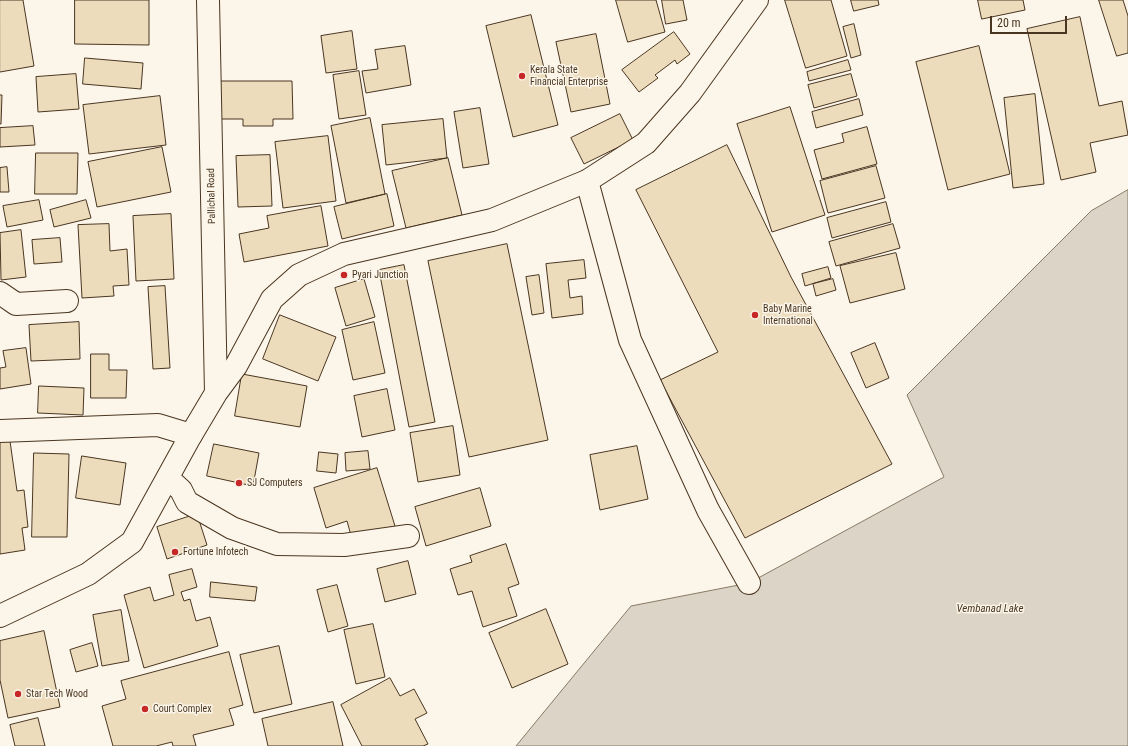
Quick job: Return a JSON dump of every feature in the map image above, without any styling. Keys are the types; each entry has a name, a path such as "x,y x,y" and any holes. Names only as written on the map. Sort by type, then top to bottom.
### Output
{"main road":[{"name":"Pallichal Road","path":"208,0 216,393"},
{"path":"0,616 88,574 132,542 191,435 216,393 236,366 272,299 299,275 344,254 492,220 587,181 646,143 690,93 757,0"},
{"path":"587,181 630,340 708,510 749,583"},
{"path":"0,293 16,304 67,301"},
{"path":"0,431 158,425 191,435"},
{"path":"168,478 181,490 187,502 232,528 277,544 344,545 408,536"}],"water":[{"name":"Vembanad Lake","path":"1128,190 1128,746 516,746 631,606 749,583 944,477 907,395 1091,211"}],"building":[{"path":"0,0 23,0 34,66 0,72"},
{"path":"75,0 149,0 149,45 75,44"},
{"path":"616,0 656,0 665,32 628,42"},
{"path":"662,0 683,0 687,20 666,24"},
{"path":"785,0 831,0 847,56 806,68"},
{"path":"851,0 878,0 879,5 854,11"},
{"path":"978,0 1023,0 1025,10 982,19"},
{"path":"1099,0 1123,0 1128,16 1128,53 1117,56"},
{"name":"Kerala State Financial Enterprise","path":"531,15 558,125 513,137 486,26"},
{"path":"1080,17 1099,106 1122,101 1128,135 1090,143 1096,172 1061,180 1027,29"},
{"path":"854,24 861,55 851,58 843,27"},
{"path":"352,31 357,69 326,73 321,36"},
{"path":"674,32 690,54 677,64 675,60 655,75 658,78 639,92 622,70"},
{"path":"596,34 610,104 571,112 556,42"},
{"path":"405,46 411,85 366,93 362,71 378,69 375,50"},
{"path":"979,46 1010,174 948,190 916,62"},
{"path":"85,58 143,63 141,89 83,84"},
{"path":"848,60 851,70 809,81 807,72"},
{"path":"359,71 366,115 339,119 333,75"},
{"path":"76,74 79,109 38,112 36,77"},
{"path":"851,74 857,96 814,108 808,85"},
{"path":"219,81 292,81 293,119 273,119 273,126 243,126 243,119 218,119"},
{"path":"1035,94 1044,184 1013,188 1004,98"},
{"path":"0,95 2,95 1,124 0,124"},
{"path":"160,96 166,145 89,154 83,105"},
{"path":"859,99 863,115 816,128 812,112"},
{"path":"790,107 825,215 772,232 737,124"},
{"path":"480,108 489,164 463,168 454,112"},
{"path":"620,114 633,140 584,164 571,138"},
{"path":"370,118 385,194 346,203 331,126"},
{"path":"443,119 447,158 386,165 382,125"},
{"path":"33,126 35,145 0,147 0,128"},
{"path":"867,127 877,164 822,179 814,150 844,142 842,134"},
{"path":"328,136 336,201 283,208 275,142"},
{"name":"Baby Marine International","path":"727,145 791,277 892,464 745,538 660,380 718,352 636,190"},
{"path":"162,147 171,192 97,207 88,162"},
{"path":"36,153 78,153 77,194 35,194"},
{"path":"270,155 272,206 238,207 236,156"},
{"path":"448,158 462,215 406,228 392,171"},
{"path":"876,166 885,198 828,213 820,181"},
{"path":"7,167 9,192 0,192 0,168"},
{"path":"387,194 394,226 342,239 334,207"},
{"path":"39,200 43,220 7,227 3,206"},
{"path":"86,200 91,218 54,227 50,210"},
{"path":"886,202 891,222 832,238 827,218"},
{"path":"321,206 328,246 244,262 239,234 269,228 267,216"},
{"path":"171,214 174,279 136,281 133,216"},
{"path":"109,224 110,251 127,249 129,285 113,286 114,296 82,298 78,225"},
{"path":"893,224 900,248 836,266 829,242"},
{"path":"21,230 26,277 1,280 0,233"},
{"path":"60,238 62,262 34,264 32,240"},
{"path":"507,244 548,440 469,457 428,261"},
{"path":"896,253 905,289 850,303 840,266"},
{"path":"584,260 586,278 568,280 570,298 582,296 583,314 552,318 546,264"},
{"path":"404,265 435,422 409,427 379,270"},
{"path":"828,267 831,278 805,286 802,274"},
{"path":"539,275 544,313 532,315 526,277"},
{"path":"364,279 375,317 346,326 335,288"},
{"path":"833,279 836,290 816,296 813,284"},
{"path":"165,286 170,368 153,369 148,287"},
{"path":"280,315 336,337 318,381 263,359"},
{"path":"79,322 80,359 31,361 29,325"},
{"path":"374,322 385,373 353,380 342,330"},
{"path":"875,343 889,378 866,388 851,353"},
{"path":"26,348 31,384 0,389 0,368 6,367 3,351"},
{"path":"91,354 109,354 109,370 127,370 126,398 91,398"},
{"path":"242,374 307,386 300,427 235,416"},
{"path":"39,386 84,388 83,415 38,413"},
{"path":"387,389 395,430 362,437 354,396"},
{"path":"453,426 460,475 418,482 410,433"},
{"path":"10,441 17,491 24,490 28,527 22,528 25,550 0,554 0,442"},
{"path":"214,444 259,453 253,486 207,476"},
{"path":"637,446 648,499 600,510 590,455"},
{"path":"368,451 370,469 346,471 345,453"},
{"path":"319,452 338,454 336,473 317,471"},
{"path":"34,453 69,454 67,537 32,537"},
{"path":"82,456 126,463 120,505 76,498"},
{"path":"377,468 395,526 352,539 347,521 326,528 314,488"},
{"path":"480,488 491,526 426,546 415,507"},
{"path":"197,514 207,545 167,559 157,527"},
{"path":"506,544 519,584 508,588 517,616 483,627 472,591 458,595 450,569 472,562 470,556"},
{"path":"408,561 416,594 385,602 377,569"},
{"path":"192,569 197,587 181,592 184,601 190,599 196,621 210,617 218,646 144,668 124,595 150,587 154,601 174,595 169,575"},
{"path":"211,582 257,587 255,601 210,597"},
{"path":"337,585 348,626 328,632 317,590"},
{"path":"546,609 568,664 512,688 489,633"},
{"path":"121,610 129,661 102,666 93,615"},
{"path":"373,624 385,677 356,684 344,630"},
{"path":"44,631 60,707 8,718 0,680 0,641"},
{"path":"92,643 98,666 76,672 70,650"},
{"path":"279,646 292,704 254,713 240,655"},
{"name":"Court Complex","path":"229,652 243,705 229,709 234,725 193,735 196,746 173,746 172,742 156,746 113,746 102,706 126,699 121,681"},
{"path":"390,678 400,696 414,689 427,713 415,719 428,744 423,746 362,746 341,705"},
{"path":"333,702 343,746 268,746 262,719"},
{"path":"38,718 45,746 15,746 10,725"}],"place":[{"name":"Kerala State Financial Enterprise","path":"522,76"},
{"name":"Pyari Junction","path":"344,275"},
{"name":"Baby Marine International","path":"755,315"},
{"name":"SJ Computers","path":"239,483"},
{"name":"Fortune Infotech","path":"175,552"},
{"name":"Star Tech Wood","path":"18,694"},
{"name":"Court Complex","path":"145,709"}]}
